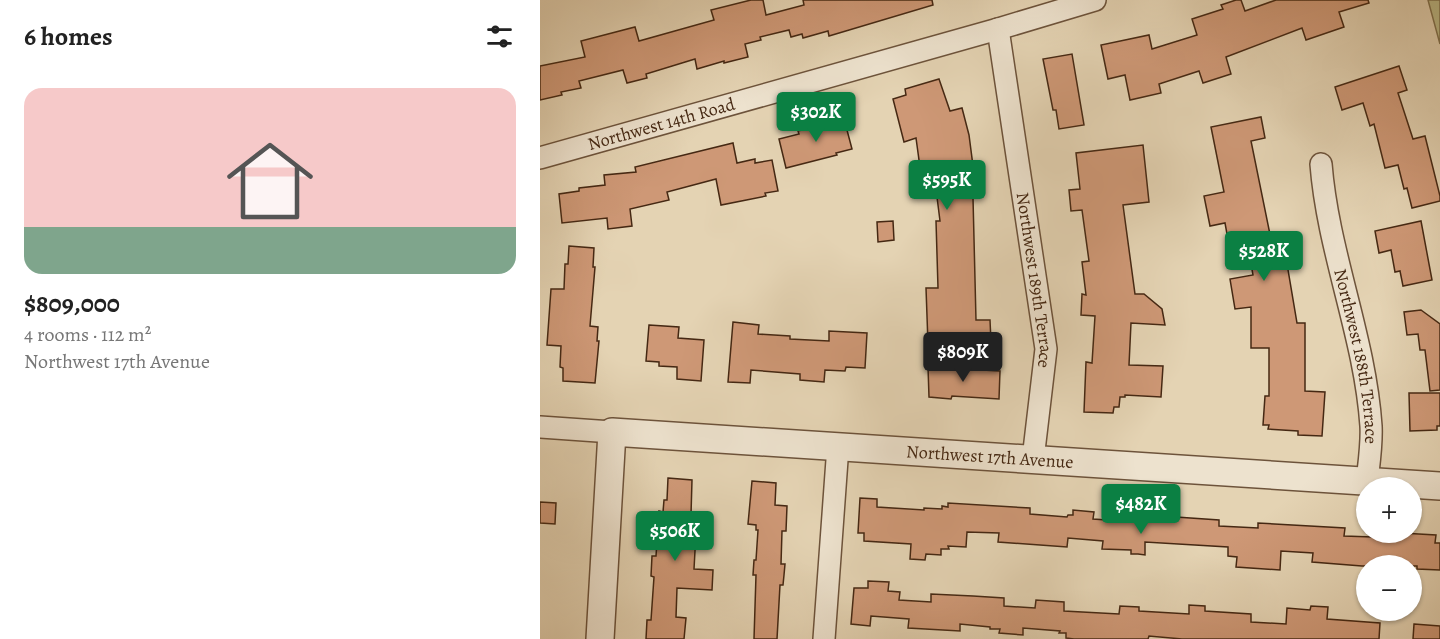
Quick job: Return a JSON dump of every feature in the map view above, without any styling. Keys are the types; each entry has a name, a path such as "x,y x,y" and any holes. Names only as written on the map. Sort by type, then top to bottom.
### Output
{"street":[{"name":"Northwest 14th Road","path":"540,158 1095,0"},
{"name":"Northwest 189th Terrace","path":"998,29 1046,349 1033,459"},
{"name":"Northwest 188th Terrace","path":"1321,164 1324,196 1333,242 1366,387 1371,428 1367,477"},
{"name":"Northwest 17th Avenue","path":"540,427 1356,480"},
{"path":"600,639 612,432"},
{"path":"824,639 838,446"},
{"name":"Northwest 17th Avenue","path":"1422,485 1440,486"}],"shaded area":[{"path":"1428,0 1440,0 1440,44"}],"building":[{"path":"751,0 763,0 766,15 804,5 803,0 932,0 933,5 829,36 828,31 803,38 802,34 791,37 789,30 760,37 761,40 745,44 748,57 697,69 695,59 646,74 647,78 627,83 623,70 579,81 581,88 540,100 540,66 585,57 581,41 635,27 639,41 714,20 711,10"},
{"path":"1241,0 1245,11 1276,0 1368,0 1369,3 1339,12 1344,27 1306,40 1302,28 1226,57 1231,74 1203,83 1199,71 1159,84 1161,93 1130,100 1125,75 1108,79 1101,45 1149,35 1152,49 1197,35 1192,19 1223,9 1221,5"},
{"path":"1072,54 1084,125 1059,129 1043,59"},
{"path":"1399,66 1407,90 1398,93 1413,139 1425,136 1440,196 1440,201 1412,208 1398,165 1385,168 1374,124 1370,126 1363,103 1342,110 1335,87"},
{"path":"939,79 950,111 962,108 969,135 977,197 973,198 976,320 990,320 991,342 928,344 926,288 938,288 936,221 940,221 935,181 922,182 916,138 904,142 893,99 906,95 905,89"},
{"path":"843,115 852,149 786,168 779,139 799,134 798,131"},
{"path":"1261,117 1265,138 1251,141 1274,254 1285,252 1297,323 1305,323 1305,391 1325,392 1322,436 1298,435 1298,431 1268,429 1269,425 1263,425 1265,396 1269,396 1269,348 1251,348 1251,307 1235,309 1230,279 1253,275 1247,242 1229,245 1225,223 1210,226 1204,196 1224,192 1211,127"},
{"path":"733,143 737,163 755,159 755,163 772,160 778,191 765,193 766,196 721,205 716,179 667,192 669,200 630,209 632,226 608,229 607,218 562,223 559,194 579,191 579,188 605,185 604,175 636,172 635,167"},
{"path":"1143,145 1149,202 1123,205 1135,294 1144,294 1162,309 1165,325 1131,323 1129,365 1163,366 1161,397 1125,395 1125,397 1120,397 1119,407 1114,407 1113,413 1084,412 1086,362 1092,363 1095,316 1081,315 1082,294 1086,295 1082,262 1089,261 1082,210 1071,211 1069,190 1080,189 1076,153"},
{"path":"893,221 894,240 878,242 877,222"},
{"path":"1421,221 1432,280 1403,286 1400,271 1395,272 1391,250 1379,253 1375,231"},
{"path":"569,246 594,248 593,267 595,267 590,326 598,327 595,383 563,381 563,368 560,367 561,346 547,345 551,289 564,289 565,264 568,264"},
{"path":"1421,310 1440,324 1440,390 1430,391 1425,350 1420,350 1418,334 1407,335 1404,312"},
{"path":"733,322 759,325 758,334 790,336 790,339 829,341 829,331 867,333 865,368 846,367 845,371 825,370 824,382 800,380 800,374 751,370 750,383 728,382"},
{"path":"649,325 679,327 678,338 704,340 701,381 677,379 677,367 659,366 659,362 646,361"},
{"path":"928,367 1000,371 999,399 929,397"},
{"path":"1409,393 1440,393 1440,426 1437,426 1437,430 1410,431"},
{"path":"668,478 692,480 691,515 697,515 694,569 713,570 712,590 677,588 676,617 686,618 684,639 646,639 647,620 651,620 654,577 651,576 652,556 656,556 659,511 663,512 664,500 667,500"},
{"path":"752,481 776,483 775,505 787,506 786,531 782,531 781,564 785,564 783,585 780,585 777,639 754,639 756,575 753,575 758,530 756,530 756,525 748,524"},
{"path":"860,498 877,499 877,507 924,510 924,508 942,509 942,506 948,507 948,503 1030,508 1030,514 1067,517 1073,515 1073,510 1094,512 1093,519 1122,521 1122,518 1133,518 1133,514 1219,520 1219,526 1258,528 1258,523 1345,528 1344,536 1356,536 1356,543 1422,543 1422,534 1436,535 1435,543 1440,543 1440,570 1422,569 1422,555 1356,555 1356,566 1312,562 1313,553 1281,551 1280,570 1236,567 1237,557 1228,556 1228,547 1145,542 1145,555 1131,554 1131,550 1102,549 1103,541 1068,538 1067,547 998,542 999,533 967,532 966,547 948,546 949,549 941,549 941,555 926,554 925,560 910,559 911,544 864,541 864,533 858,533"},
{"path":"540,502 556,503 555,524 540,523"},
{"path":"868,581 889,582 888,591 900,592 899,600 931,602 931,594 973,596 1004,598 1004,606 1035,608 1036,600 1064,602 1064,611 1119,614 1120,606 1139,607 1139,611 1189,614 1189,605 1205,606 1205,611 1251,614 1251,622 1286,624 1287,608 1310,610 1311,606 1328,607 1327,619 1380,623 1379,639 1182,639 1149,636 1148,639 1074,639 1066,638 1066,633 1059,633 1060,631 1023,628 1023,635 999,633 1000,629 990,629 990,627 960,624 960,631 908,628 909,619 871,616 870,626 851,624 854,588 868,588"},
{"path":"1414,624 1440,626 1440,639 1413,639"}]}
